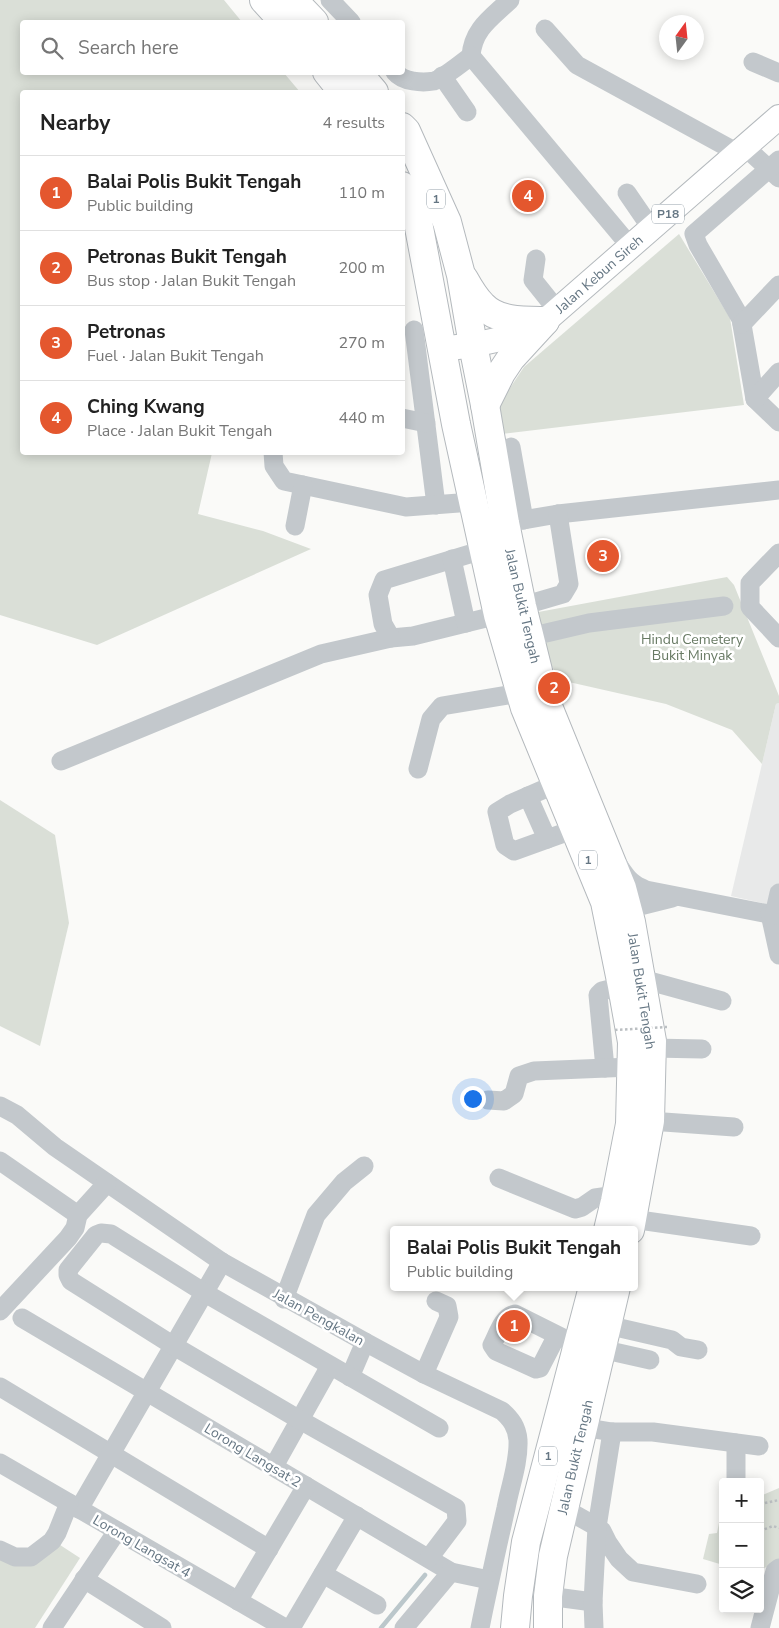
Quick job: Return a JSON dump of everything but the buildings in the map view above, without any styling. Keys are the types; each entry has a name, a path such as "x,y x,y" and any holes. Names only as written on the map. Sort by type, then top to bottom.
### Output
{"highway":[{"path":"264,0 282,20"},
{"path":"293,0 312,20"},
{"path":"328,75 340,90"},
{"path":"360,75 372,90"},
{"name":"Jalan Bukit Tengah","path":"405,130 447,222 461,275 485,405 514,522 510,611 520,693 605,902 652,1041 660,1038 650,1121 623,1226"},
{"name":"Jalan Bukit Tengah","path":"405,193 418,222 424,334 472,502 483,550 510,611 530,637 545,699 622,888 631,922 632,1042 630,1124 616,1195 623,1226"},
{"path":"461,275 481,305 489,312 517,321 551,315"},
{"path":"485,405 511,358 551,315"},
{"name":"Jalan Bukit Tengah","path":"548,1628 548,1596 553,1556 582,1427 586,1339 593,1291"},
{"name":"Jalan Bukit Tengah","path":"515,1628 526,1542 586,1339 614,1291"}],"main road":[{"name":"Jalan Kebun Sireh","path":"424,334 473,345 510,337 551,315 779,117"}],"street":[{"path":"330,0 349,20"},
{"path":"510,0 483,25 472,42 471,56 630,246"},
{"path":"545,29 577,65 776,169 694,234 698,245 741,319 755,399 779,422"},
{"path":"398,75 412,81 435,81 471,56"},
{"path":"753,62 779,73"},
{"path":"442,76 467,112"},
{"path":"627,194 651,228"},
{"path":"536,259 533,280 551,315"},
{"path":"742,324 779,285"},
{"path":"424,334 426,423 436,505"},
{"path":"755,399 779,372"},
{"path":"405,419 426,423"},
{"path":"511,447 514,522 558,514 776,486"},
{"path":"273,455 274,466 284,481 406,507 472,502"},
{"path":"294,526 303,485"},
{"path":"61,761 321,654 391,638 413,636 466,623 563,594 569,584 558,514"},
{"path":"391,638 383,624 378,595 384,580 483,550"},
{"path":"779,553 750,583 750,607 779,638"},
{"path":"452,559 466,623"},
{"path":"530,637 589,623 724,606"},
{"path":"418,769 431,719 442,706 520,693"},
{"path":"556,784 510,804 497,812 505,845 514,851 575,829"},
{"path":"528,796 547,839"},
{"path":"601,838 629,882 646,890 774,915"},
{"path":"779,893 774,915 779,955"},
{"path":"631,922 632,912 636,907 678,897"},
{"path":"605,1068 598,995 602,991 632,983 722,1001"},
{"path":"660,1038 702,1049"},
{"path":"488,1100 504,1101 514,1094 519,1076 534,1070 631,1067"},
{"name":"Jalan Pengkalan","path":"0,1106 18,1115 55,1147 222,1262 284,1299 424,1374 502,1411 510,1419 516,1429 518,1440 516,1464 489,1580 480,1628"},
{"path":"650,1121 734,1127"},
{"path":"0,1162 78,1215"},
{"path":"284,1299 316,1215 344,1182 364,1166"},
{"path":"499,1178 575,1209 582,1207 595,1198 616,1195"},
{"path":"0,1311 68,1238 75,1228 78,1215 107,1183"},
{"path":"638,1227 751,1236"},
{"path":"428,1558 457,1521 456,1508 174,1346 71,1281 68,1276 68,1270 96,1234 111,1234 205,1293 440,1428"},
{"path":"0,1550 15,1557 31,1557 52,1541 110,1454 148,1392 222,1262"},
{"path":"424,1374 449,1317 447,1306 436,1301"},
{"name":"Lorong Langsat 2","path":"22,1318 451,1572 489,1580"},
{"path":"586,1339 672,1340 681,1347 698,1350"},
{"path":"586,1339 650,1360"},
{"path":"350,1377 365,1342"},
{"path":"274,1466 330,1366"},
{"path":"0,1387 269,1549"},
{"path":"582,1427 612,1432 653,1432 759,1446"},
{"path":"594,1628 597,1527 612,1432"},
{"path":"736,1443 736,1478"},
{"name":"Lorong Langsat 4","path":"0,1463 280,1626"},
{"path":"238,1601 306,1486"},
{"path":"562,1511 574,1514 602,1531 619,1559 633,1572 697,1584"},
{"path":"280,1626 323,1574 357,1516"},
{"path":"52,1628 117,1531"},
{"path":"767,1623 775,1570 779,1568"},
{"path":"404,1628 451,1572"},
{"path":"323,1574 377,1605"},
{"path":"84,1579 162,1628"},
{"path":"548,1596 594,1602"}],"path":[{"path":"615,1030 660,1038"},
{"path":"764,1503 779,1500"},
{"path":"764,1529 773,1526 779,1528"}],"shaded area":[{"path":"779,703 779,907 731,896 776,704"}],"green space":[{"path":"0,0 224,0 240,20 20,20 20,75 286,75 298,90 20,90 20,455 212,455 198,514 263,531 311,549 97,645 0,615"},
{"path":"679,234 730,318 744,405 502,434 498,406 524,367"},
{"name":"Hindu Cemetery Bukit Minyak","path":"727,577 734,585 779,696 779,703 776,704 762,764 732,730 666,704 560,680 539,645 533,613"},
{"path":"0,800 55,835 69,923 40,1046 0,1026"},
{"path":"779,1488 779,1559 764,1568 764,1523 764,1494"},
{"path":"719,1523 719,1564 703,1559 709,1534 717,1533"},
{"path":"57,1543 80,1558 35,1628 0,1628 0,1556"}],"waterway":[{"path":"381,1628 425,1575"}],"place":[{"name":"Ching Kwang","path":"528,196"},
{"name":"Petronas","path":"603,556"},
{"name":"Petronas Bukit Tengah","path":"554,688"},
{"name":"Balai Polis Bukit Tengah","path":"514,1326"}]}
